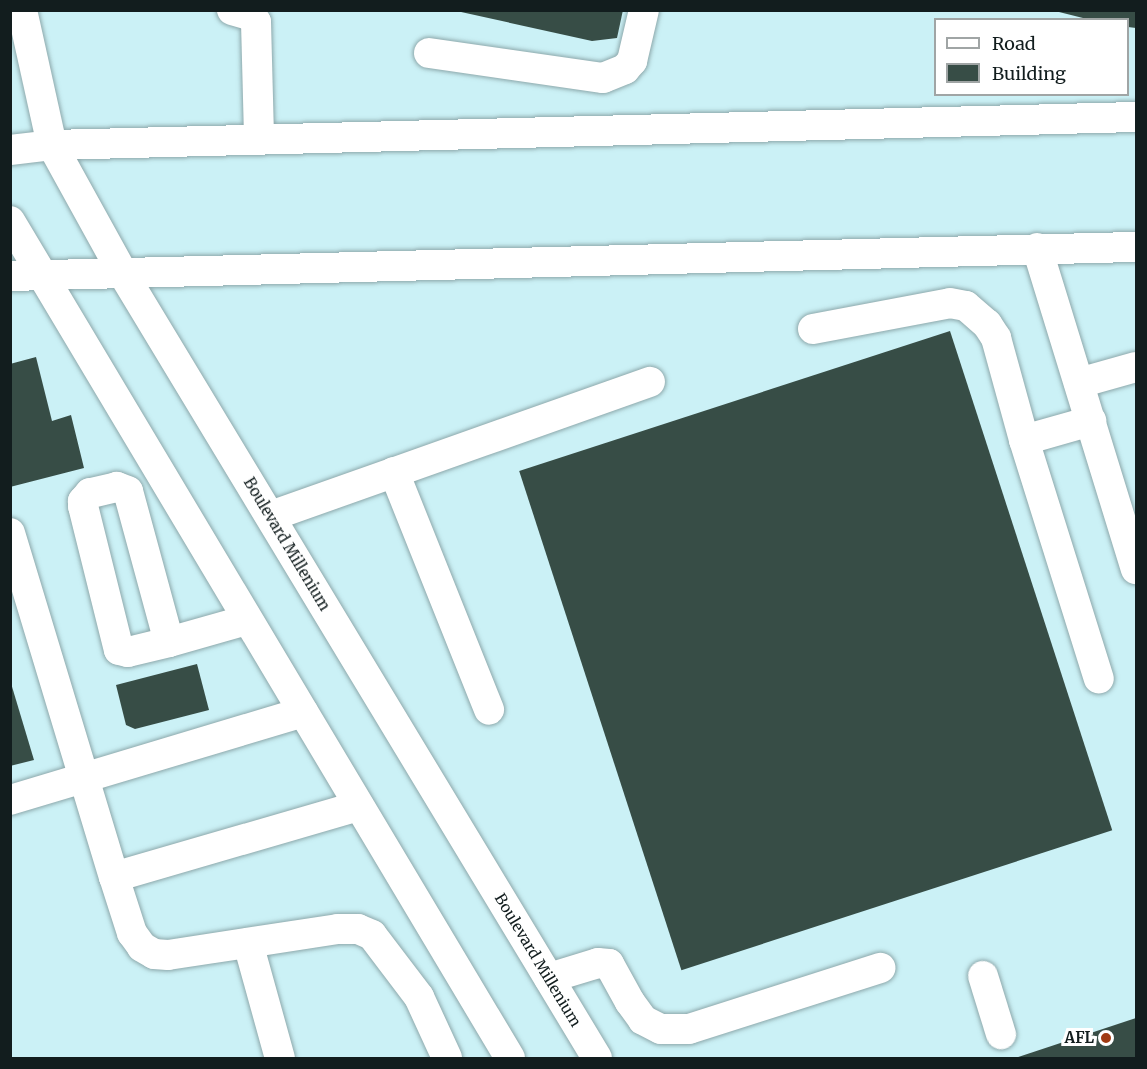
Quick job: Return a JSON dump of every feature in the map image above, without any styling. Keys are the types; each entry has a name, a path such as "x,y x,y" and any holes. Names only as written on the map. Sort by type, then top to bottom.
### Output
{"street":[{"name":"Boulevard Millenium","path":"22,10 52,145 122,272 597,1059"},
{"path":"232,10 250,15 256,22 259,139"},
{"path":"429,53 603,78 625,69 632,61 644,10"},
{"path":"10,150 52,145 1137,117"},
{"path":"10,221 510,1059"},
{"path":"10,276 1137,247"},
{"path":"1037,249 1137,569"},
{"path":"813,329 950,303 966,306 977,313 996,338 1024,440 1099,679"},
{"path":"1079,383 1137,367"},
{"path":"271,516 650,382"},
{"path":"1024,440 1090,421"},
{"path":"394,472 489,710"},
{"path":"169,642 128,491 117,487 90,493 82,506 119,650 128,652 169,642 247,620"},
{"path":"10,533 114,877 132,933 142,947 154,954 168,955 338,929 358,929 372,934 419,997 447,1059"},
{"path":"10,800 85,780 303,712"},
{"path":"114,877 359,806"},
{"path":"248,943 280,1059"},
{"path":"549,978 598,963 609,964 643,1020 661,1029 689,1029 880,968"},
{"path":"983,976 1001,1034"}],"shaded area":[{"path":"10,11 1136,11 1136,1058 11,1058"}],"building":[{"path":"452,10 623,10 617,38 592,41"},
{"path":"1051,10 1136,10 1136,28 1129,27 1129,18 1083,18"},
{"path":"950,331 1112,830 681,970 519,471"},
{"path":"36,357 52,421 71,415 84,468 10,487 10,364"},
{"path":"197,664 209,710 135,729 126,725 116,685"},
{"path":"10,680 34,760 10,766"},
{"name":"AFL","path":"1136,1018 1136,1058 1015,1058"}],"place":[{"name":"AFL","path":"1106,1038"}]}
